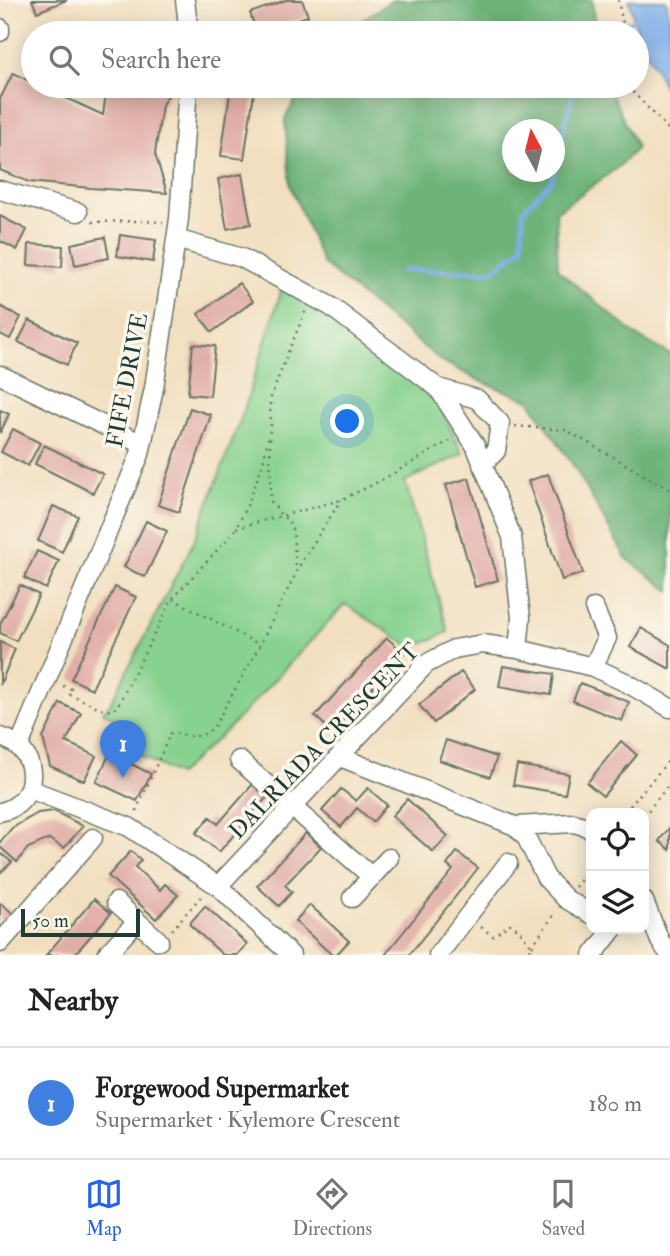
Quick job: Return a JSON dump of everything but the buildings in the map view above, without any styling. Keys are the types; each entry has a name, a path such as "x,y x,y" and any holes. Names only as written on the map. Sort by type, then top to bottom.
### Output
{"street":[{"path":"185,0 188,21"},
{"name":"FIFE DRIVE","path":"19,746 140,454 154,388 177,231 187,98"},
{"path":"0,190 78,212"},
{"path":"177,231 242,258 330,306 439,388 477,399 500,423 496,451 482,465"},
{"path":"0,375 142,444"},
{"path":"439,388 474,445 512,537 522,618 518,649"},
{"path":"593,667 607,638 594,608"},
{"name":"DALRIADA CRESCENT","path":"216,884 426,664 454,649 483,644 518,649 593,667 670,709"},
{"path":"0,737 19,746 31,769 29,789 22,800 12,809 0,812"},
{"path":"340,757 515,826 526,837 547,878 566,899 586,911"},
{"path":"239,760 372,877"},
{"path":"29,789 129,827 216,884 291,955"},
{"path":"515,826 574,823 586,827"},
{"path":"0,943 93,838"},
{"path":"352,898 389,858"},
{"path":"438,955 508,863"},
{"path":"116,902 159,941"},
{"path":"106,955 137,921"},
{"path":"649,926 670,955"},
{"path":"593,955 609,934"}],"path":[{"path":"618,0 622,21"},
{"path":"639,98 670,131"},
{"path":"78,212 84,222 137,221 177,231"},
{"path":"296,573 293,532 289,521 281,516 271,501 270,400 312,296"},
{"path":"500,423 566,430 670,490"},
{"path":"47,678 71,689 69,694 111,711 117,707 172,599 236,528 263,463 270,431"},
{"path":"236,528 341,500 380,481 466,431"},
{"path":"129,827 171,732 195,737 205,735 214,727 260,645 302,561 341,500"},
{"path":"172,599 260,645"},
{"path":"630,808 670,759"},
{"path":"649,810 670,783"},
{"path":"159,941 166,937 216,884"},
{"path":"468,916 493,936 510,923 531,946 528,955"}],"green space":[{"path":"393,0 592,0 595,21 360,21"},
{"path":"297,98 614,98 637,148 617,168 556,212 558,270 637,336 670,354 670,591 626,558 575,468 529,400 480,381 440,360 323,264 290,185 285,118"},
{"path":"282,288 341,325 402,370 438,403 463,454 405,481 448,632 413,648 345,604 234,723 178,775 108,739 118,720 103,712 110,704 194,541 244,410"}],"water":[{"path":"629,0 666,0 670,18 670,98 649,57 649,21 635,21"}],"waterway":[{"path":"631,21 639,17"},
{"path":"565,124 571,98"},
{"path":"402,270 492,271 522,248 523,210 550,182"}],"place":[{"name":"Forgewood Supermarket","path":"123,778"}]}
